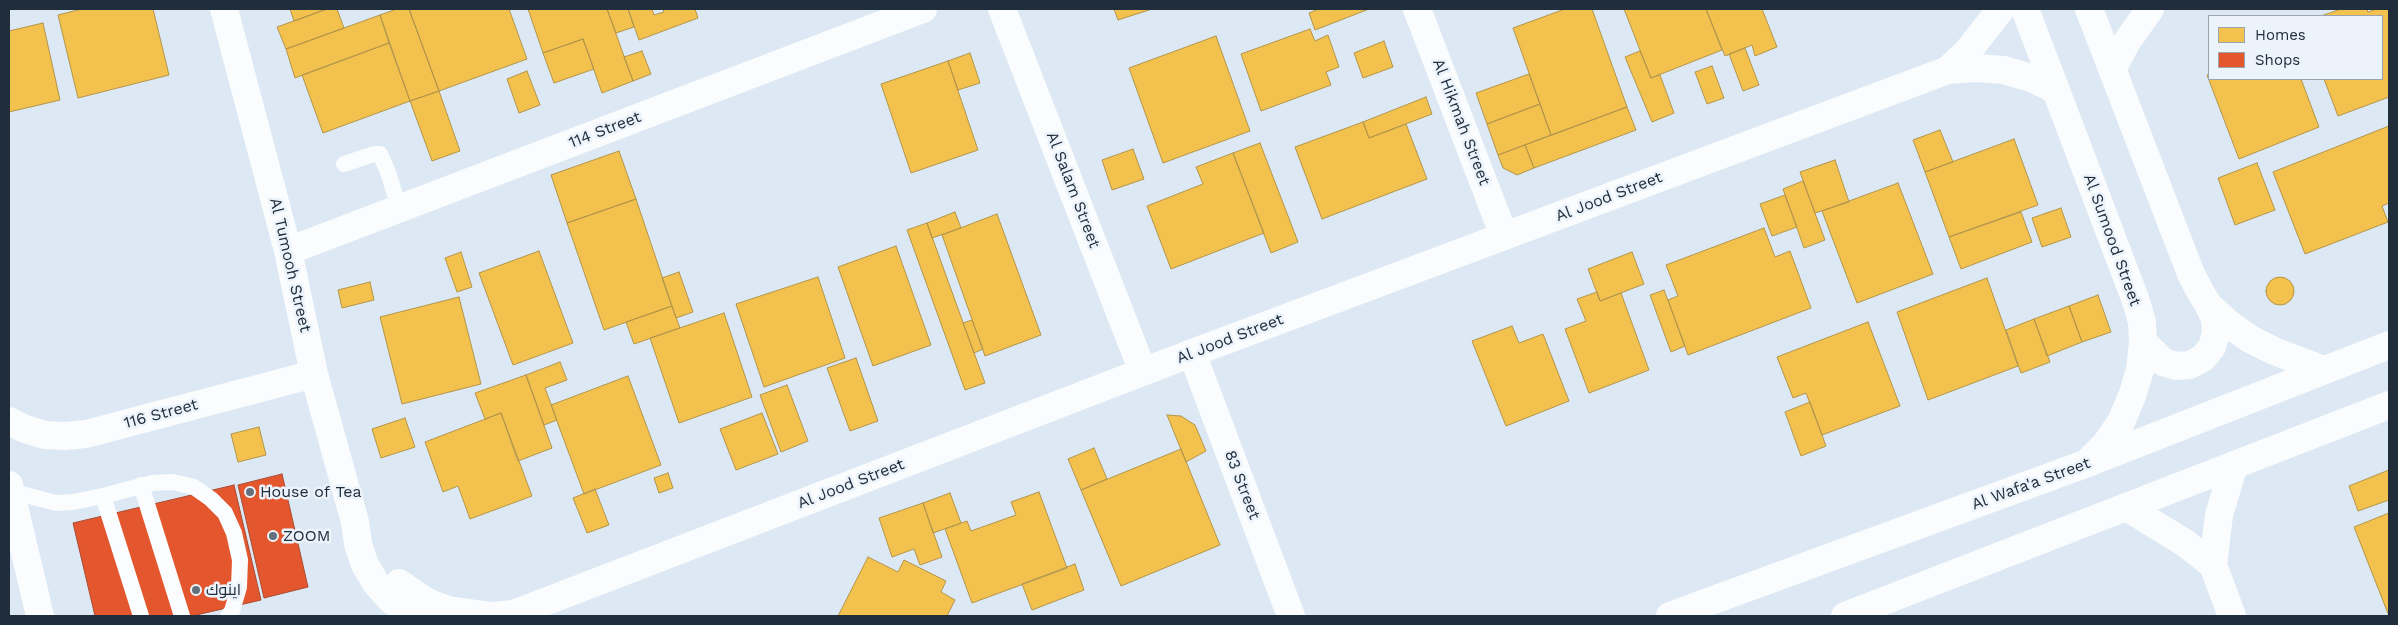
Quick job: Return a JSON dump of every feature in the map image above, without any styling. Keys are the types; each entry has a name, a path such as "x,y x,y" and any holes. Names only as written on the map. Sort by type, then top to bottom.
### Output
{"street":[{"name":"Al Tumooh Street","path":"224,9 288,251 314,374 355,522 358,544 365,565 376,584 391,600 416,616"},
{"name":"114 Street","path":"288,251 923,9"},
{"name":"Al Salam Street","path":"1002,9 1143,372"},
{"name":"Al Hikmah Street","path":"1417,9 1504,236"},
{"name":"Al Jood Street","path":"1948,70 1968,51 2001,9"},
{"name":"Al Sumood Street","path":"2025,9 2136,301 2142,322 2143,342 2140,370 2132,396 2121,422 2105,445 2085,464"},
{"path":"2089,9 2191,274 2209,306 2216,333 2212,347 2203,358 2190,365 2176,366 2163,362 2143,342"},
{"path":"2113,68 2126,43 2150,9"},
{"name":"Al Jood Street","path":"511,615 1192,353 1948,70 1976,68 2004,70 2031,78 2056,90"},
{"path":"2209,306 2228,324 2274,352 2324,370"},
{"name":"Al Wafa'a Street","path":"1670,616 2085,464 2389,344"},
{"name":"83 Street","path":"1192,353 1291,616"},
{"name":"116 Street","path":"9,421 25,429 45,435 86,434 314,374"},
{"path":"1846,616 2389,405"},
{"path":"2232,616 2213,565 2219,515 2234,465"},
{"path":"10,488 40,616"},
{"path":"2128,508 2185,543 2213,565"},
{"name":"Al Tumooh Street","path":"355,522 364,542 376,561 397,582 427,602 448,610 470,614 511,615"},
{"path":"1708,616 1754,584"}],"lane":[{"path":"344,164 374,154 380,154 388,172 399,208"},
{"path":"10,488 56,503 73,502 103,496 141,485 174,482 194,488 211,499 225,513 234,533 240,560 239,587 232,611 228,616"},
{"path":"141,485 182,616"},
{"path":"103,496 141,616"}],"building: Homes":[{"path":"82,9 153,9 169,75 78,98 58,15"},
{"path":"290,9 327,9 294,21"},
{"path":"327,9 337,9 344,28 286,49 277,27"},
{"path":"397,9 409,9 439,91 410,101 380,15"},
{"path":"409,9 509,9 527,59 439,91"},
{"path":"528,9 607,9 633,81 602,93 583,39 543,53"},
{"path":"607,9 628,9 634,27 616,33"},
{"path":"628,9 652,9 654,15 664,12 663,9 695,9 698,18 639,40"},
{"path":"1114,9 1152,9 1118,20"},
{"path":"1319,9 1369,9 1315,30 1309,13"},
{"path":"1565,9 1592,9 1627,107 1551,135 1513,28"},
{"path":"1624,9 1706,9 1722,50 1651,78"},
{"path":"1706,9 1762,9 1777,47 1755,56 1752,45 1725,56"},
{"path":"2341,9 2367,9 2368,12 2376,9 2389,9 2389,97 2338,116 2324,80 2383,80 2383,15 2324,15"},
{"path":"380,15 389,43 295,78 286,49"},
{"path":"43,23 60,100 9,112 9,31"},
{"path":"1310,29 1315,41 1328,35 1339,67 1326,72 1331,85 1261,111 1241,54"},
{"path":"1216,36 1250,131 1163,163 1129,68"},
{"path":"583,39 594,69 554,83 543,53"},
{"path":"1384,41 1393,67 1363,78 1354,53"},
{"path":"389,43 410,101 323,133 302,75"},
{"path":"1745,48 1759,85 1743,91 1729,54"},
{"path":"642,51 651,74 633,81 624,57"},
{"path":"1640,51 1651,78 1660,75 1674,113 1652,122 1625,57"},
{"path":"970,53 980,83 958,90 948,61"},
{"path":"948,61 978,150 911,173 881,84"},
{"path":"1712,66 1724,98 1707,104 1695,72"},
{"path":"527,71 540,105 519,113 507,79"},
{"path":"1529,74 1540,104 1487,124 1476,93"},
{"path":"2209,80 2301,80 2319,127 2239,159"},
{"path":"439,91 460,151 432,161 410,101"},
{"path":"1426,97 1432,114 1369,138 1363,122"},
{"path":"1540,104 1551,135 1498,155 1487,124"},
{"path":"1627,107 1636,130 1534,168 1525,145"},
{"path":"1363,122 1369,138 1406,124 1427,179 1322,219 1295,147"},
{"path":"2389,126 2389,203 2382,206 2388,222 2305,254 2273,172"},
{"path":"1940,130 1953,162 1925,172 1913,140"},
{"path":"2014,139 2038,205 1949,237 1925,172"},
{"path":"1260,143 1298,242 1271,253 1233,153"},
{"path":"1525,145 1534,168 1517,175 1503,168 1498,155"},
{"path":"1133,149 1144,179 1112,190 1102,160"},
{"path":"619,151 636,199 567,223 551,175"},
{"path":"1233,153 1264,233 1171,269 1147,206 1203,184 1196,167"},
{"path":"1835,160 1849,202 1815,213 1800,172"},
{"path":"2257,163 2275,210 2235,225 2218,178"},
{"path":"1803,181 1825,240 1804,248 1783,189"},
{"path":"1898,183 1933,274 1857,303 1822,211"},
{"path":"1785,195 1797,227 1772,236 1760,204"},
{"path":"636,199 672,306 604,330 567,223"},
{"path":"2061,208 2071,237 2042,247 2032,218"},
{"path":"955,212 961,228 932,238 927,223"},
{"path":"2021,212 2032,242 1961,269 1949,237"},
{"path":"997,214 1041,335 985,356 942,235"},
{"path":"927,223 985,383 965,390 907,230"},
{"path":"1764,228 1775,257 1790,251 1811,308 1688,355 1668,300 1678,296 1666,265"},
{"path":"896,246 931,345 873,366 838,267"},
{"path":"539,251 573,343 513,365 479,273"},
{"path":"461,252 472,287 457,292 445,258"},
{"path":"1632,252 1644,284 1600,301 1588,269"},
{"path":"679,272 693,312 676,318 662,278"},
{"path":"818,277 845,358 764,387 736,304"},
{"path":"2280,277 2290,281 2294,291 2290,301 2280,305 2270,301 2266,291 2270,281"},
{"path":"1987,278 2018,366 1928,400 1897,312"},
{"path":"370,282 374,300 342,308 338,290"},
{"path":"1664,290 1685,346 1671,352 1650,295"},
{"path":"1597,292 1600,301 1621,293 1649,370 1589,393 1565,329 1586,321 1577,299"},
{"path":"2098,295 2111,332 2082,342 2069,306"},
{"path":"459,297 481,384 402,404 380,317"},
{"path":"672,306 680,328 634,344 626,322"},
{"path":"2069,306 2082,342 2047,356 2034,319"},
{"path":"724,313 752,397 679,423 650,338"},
{"path":"2034,319 2050,362 2021,373 2006,330"},
{"path":"972,320 983,349 974,353 963,323"},
{"path":"1868,322 1900,406 1822,435 1806,393 1793,398 1777,357"},
{"path":"1512,326 1519,343 1543,334 1569,401 1506,426 1472,341"},
{"path":"856,358 878,421 850,431 827,368"},
{"path":"560,362 567,380 545,388 557,420 544,425 526,375"},
{"path":"526,375 552,448 518,461 501,413 485,419 475,393"},
{"path":"628,376 661,465 584,494 551,405"},
{"path":"787,385 808,441 781,452 760,395"},
{"path":"1810,402 1826,446 1801,456 1785,412"},
{"path":"501,413 532,496 470,519 458,486 443,492 425,442"},
{"path":"762,413 778,454 736,470 720,429"},
{"path":"1167,415 1181,416 1195,425 1206,451 1186,462"},
{"path":"405,418 415,447 381,458 372,429"},
{"path":"259,427 266,455 238,462 231,434"},
{"path":"1094,448 1107,479 1081,490 1068,459"},
{"path":"1181,449 1220,545 1121,586 1081,490"},
{"path":"2389,470 2389,500 2358,511 2349,486"},
{"path":"668,473 673,488 659,493 654,478"},
{"path":"595,489 609,525 587,533 573,498"},
{"path":"1039,492 1067,568 972,603 945,529 967,521 971,531 1016,515 1011,502"},
{"path":"950,493 961,523 933,533 923,503"},
{"path":"923,503 942,557 920,565 914,549 892,557 879,518"},
{"path":"2389,513 2389,616 2354,527"},
{"path":"868,557 898,572 904,560 946,581 941,592 955,600 947,616 838,616"},
{"path":"1075,564 1084,590 1032,610 1022,584"}],"building: Shops":[{"name":"ZOOM","path":"282,474 308,587 264,598 238,485"},
{"path":"234,485 261,600 192,616 95,616 73,523"}],"place":[{"name":"House of Tea","path":"250,492"},
{"name":"ZOOM","path":"273,536"},
{"name":"اينوك","path":"196,590"}]}
